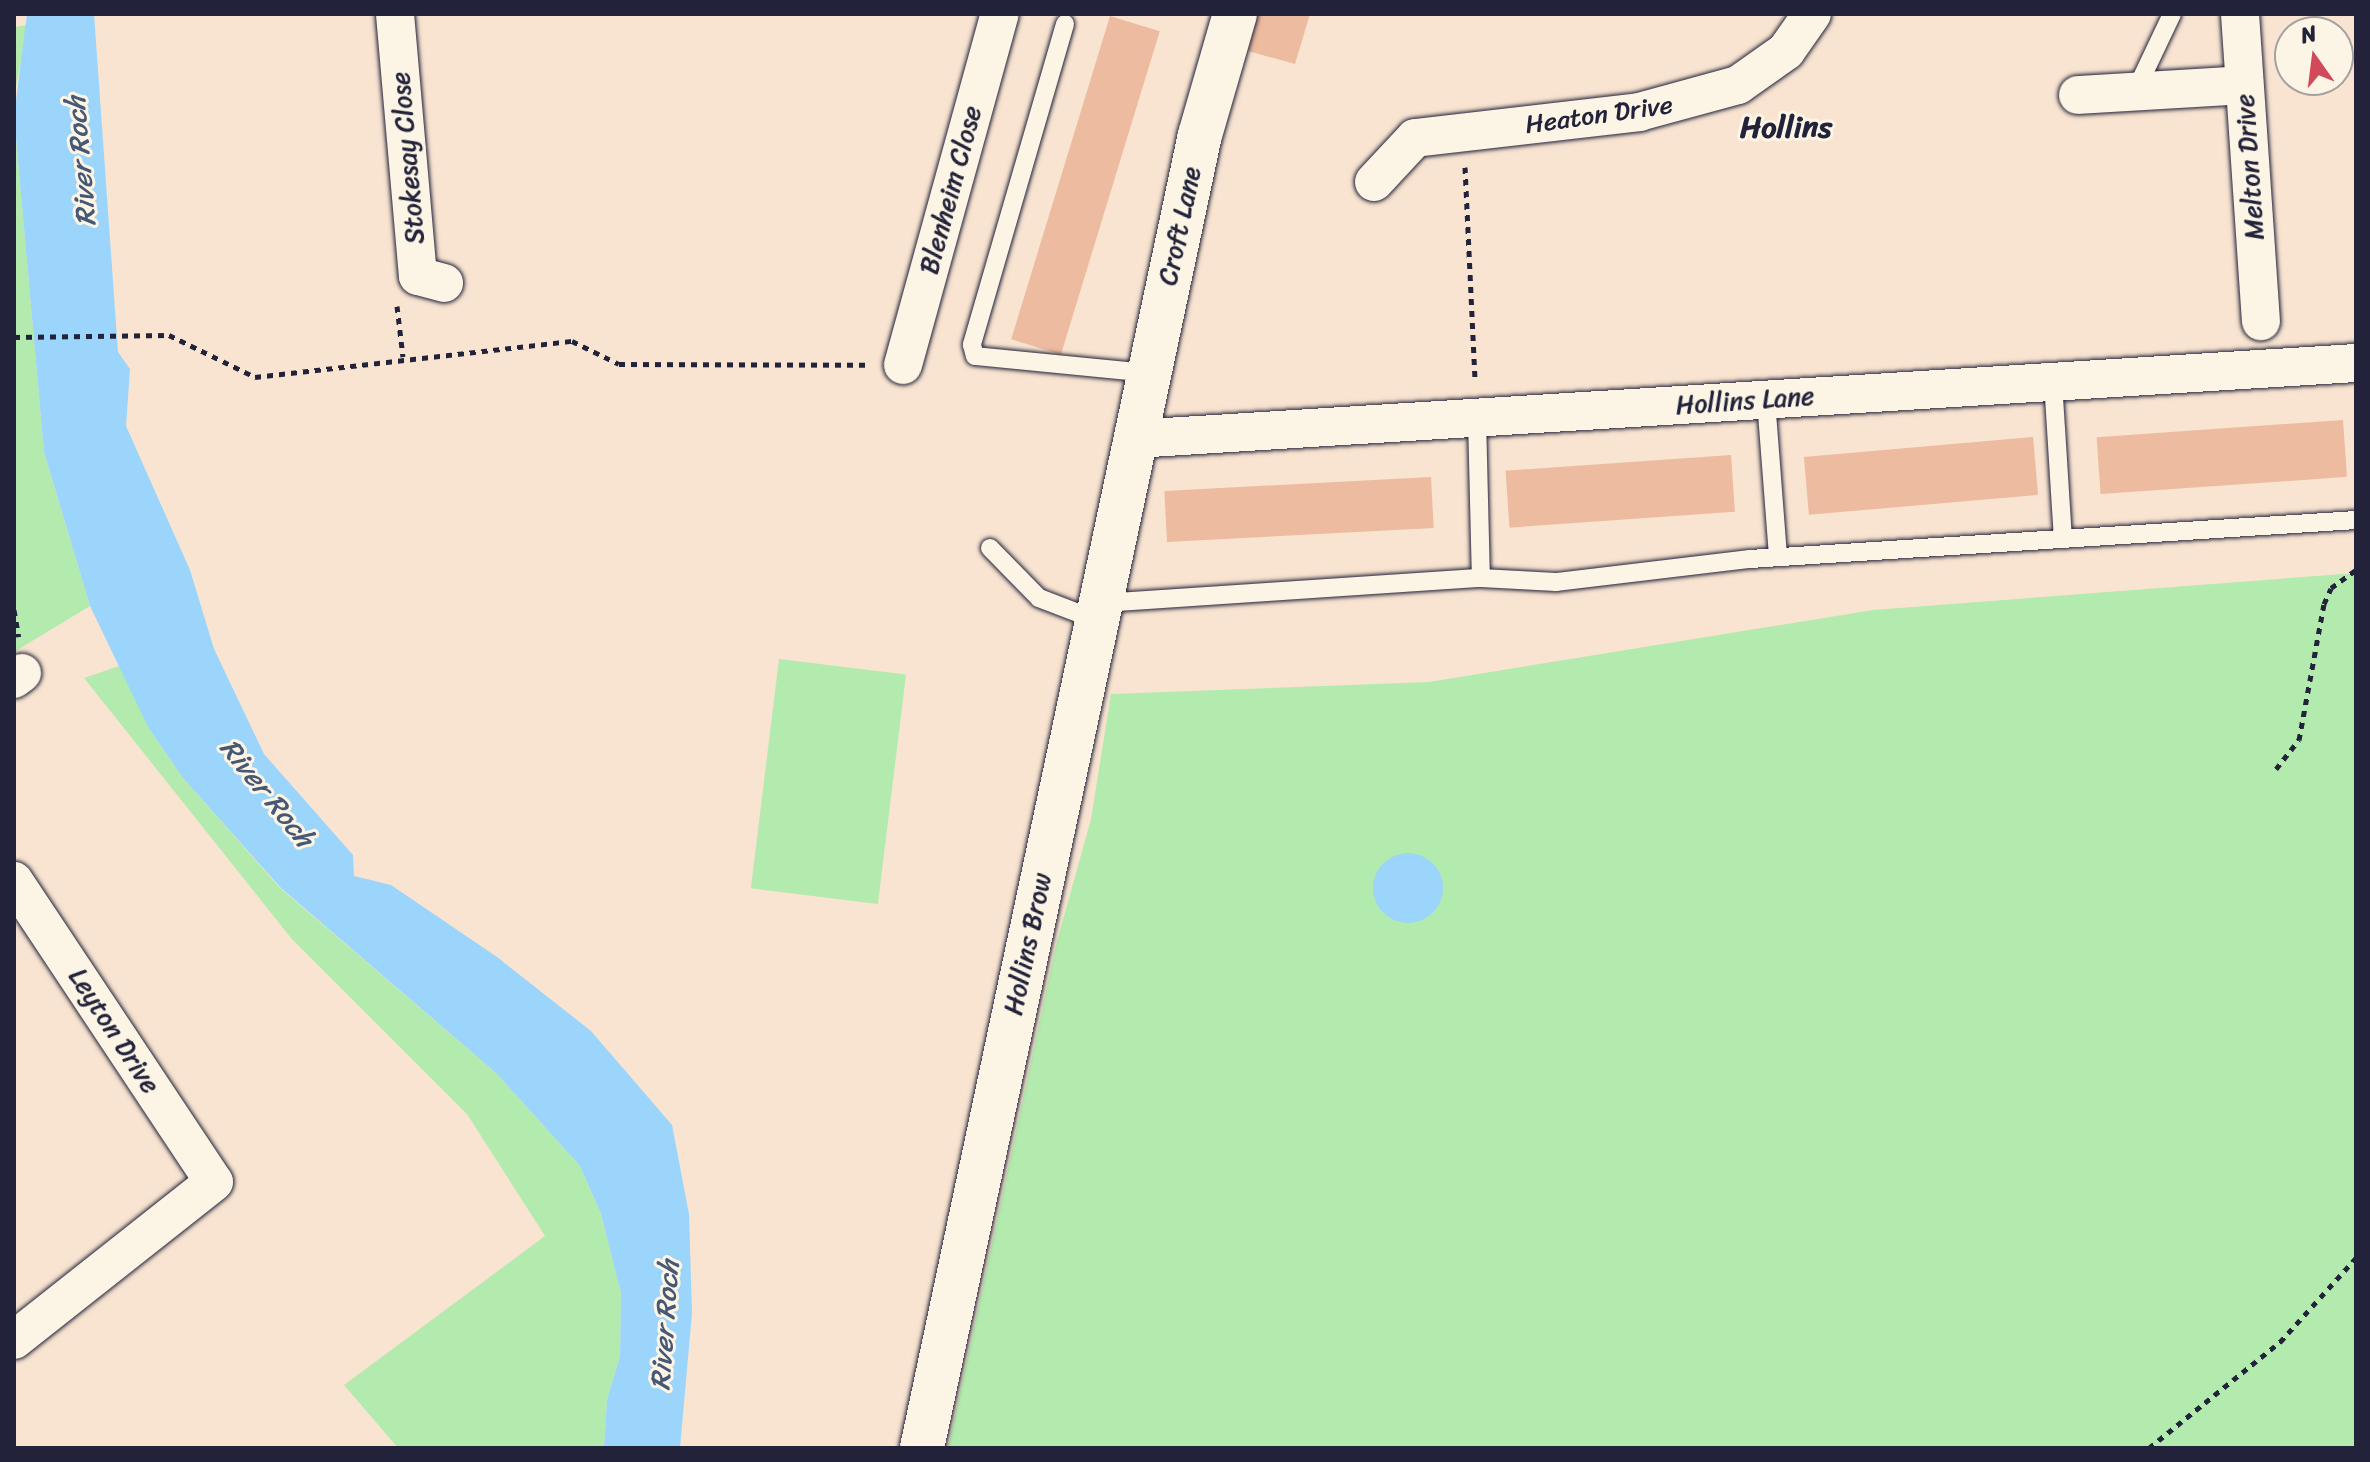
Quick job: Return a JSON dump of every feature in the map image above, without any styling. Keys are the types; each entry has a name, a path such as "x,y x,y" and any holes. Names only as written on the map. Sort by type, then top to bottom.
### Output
{"street":[{"name":"Stokesay Close","path":"395,14 418,276 444,283"},
{"name":"Blenheim Close","path":"903,365 1000,14"},
{"name":"Croft Lane","path":"1134,439 1200,135 1235,14"},
{"name":"Heaton Drive","path":"1374,182 1415,138 1690,102 1764,69 1786,51 1812,14"},
{"name":"Melton Drive","path":"2240,14 2261,321"},
{"path":"2078,95 2244,85"},
{"name":"Hollins Lane","path":"1134,439 2356,363"},
{"name":"Hollins Brow","path":"922,1448 1134,439"},
{"name":"Leyton Drive","path":"14,881 214,1182 14,1340"}],"lane":[{"path":"2135,92 2172,14"},
{"path":"1065,24 972,345 975,356 1148,373"},
{"path":"2053,381 2063,539"},
{"path":"1766,400 1778,557"},
{"path":"1477,418 1481,578"},
{"path":"990,548 1039,598 1098,612 1481,578 1556,582 1778,557 2356,520"}],"path":[{"path":"1463,130 1477,418"},
{"path":"16,336 169,335 255,377 572,341 619,364 903,365"},
{"path":"2276,769 2299,740 2324,604 2331,588 2356,570"},
{"path":"2149,1448 2280,1342 2356,1258"}],"green space":[{"path":"28,25 14,97 14,27"},
{"path":"14,116 44,452 90,606 14,652"},
{"path":"2356,573 2356,1448 948,1448 1056,945 1091,819 1111,694 1429,682 1873,610"},
{"path":"779,659 906,675 878,904 751,888"},
{"path":"122,665 148,727 183,778 280,888 496,1073 580,1166 601,1214 621,1293 620,1356 607,1400 604,1448 398,1448 344,1385 545,1236 467,1114 291,938 84,678"}],"water":[{"name":"River Roch","path":"27,14 94,14 118,352 130,369 126,426 190,570 214,649 264,754 353,855 354,876 391,885 497,957 591,1031 672,1125 689,1214 692,1313 680,1448 604,1448 607,1400 620,1356 621,1293 601,1214 580,1166 496,1073 281,888 183,778 148,727 90,606 44,452 14,116"},
{"path":"1408,853 1433,863 1443,888 1433,913 1408,923 1383,913 1373,888 1383,863"}],"building":[{"path":"1258,14 1310,14 1295,64 1248,51"},
{"path":"1110,16 1160,31 1061,354 1011,339"},
{"path":"2343,420 2347,477 2101,494 2097,437"},
{"path":"2033,437 2038,495 1809,515 1804,457"},
{"path":"1731,455 1735,512 1510,528 1506,471"},
{"path":"1431,477 1434,528 1167,542 1164,491"}],"district":[{"name":"Hollins","path":"1786,127"}]}
